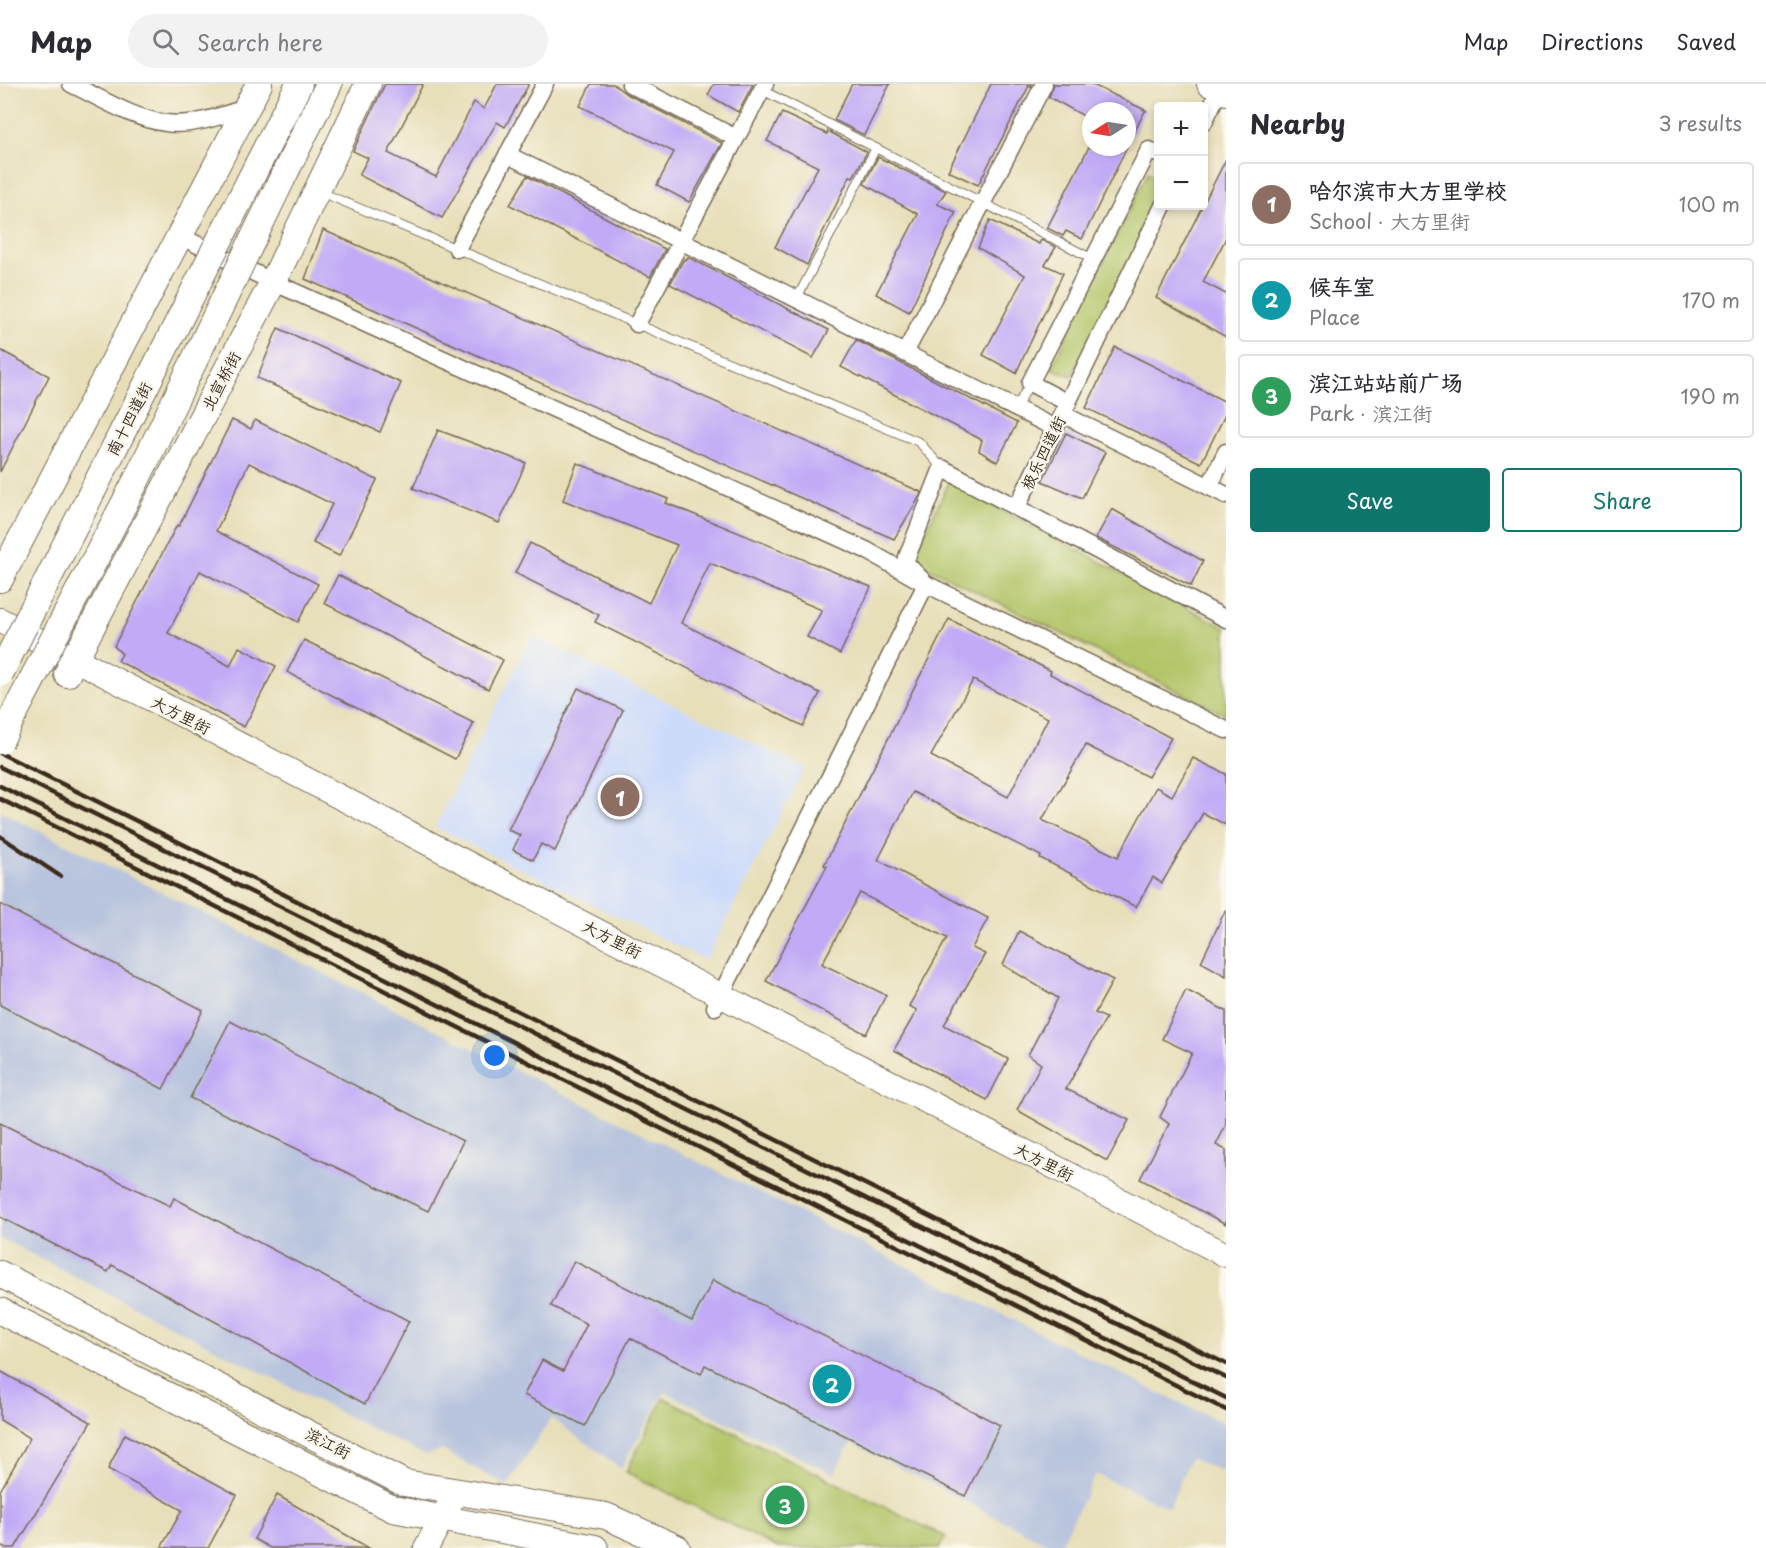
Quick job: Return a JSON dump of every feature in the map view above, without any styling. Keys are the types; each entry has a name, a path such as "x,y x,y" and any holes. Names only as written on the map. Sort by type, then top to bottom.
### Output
{"main road":[{"path":"0,579 259,84"},
{"name":"南十四道街","path":"0,674 298,84"},
{"path":"0,741 136,481 329,84"},
{"name":"北宣桥街","path":"71,667 273,282 368,84"},
{"name":"大方里街","path":"0,620 71,667"},
{"name":"大方里街","path":"0,638 71,667 717,1001 1226,1268"},
{"name":"大方里街","path":"717,1001 1226,1255"},
{"name":"滨江街","path":"0,1274 404,1483 606,1516 677,1548"},
{"name":"滨江街","path":"0,1311 393,1509 595,1548"},
{"path":"426,1548 456,1492"}],"street":[{"path":"71,84 131,113 167,123 207,120 248,107"},
{"path":"457,249 545,84"},
{"path":"630,84 736,138"},
{"path":"905,353 1044,84"},
{"path":"637,324 764,87"},
{"path":"1208,111 1219,87"},
{"path":"1062,415 1030,382 1149,150 1154,152"},
{"path":"507,155 1016,408 1062,415 1226,495"},
{"name":"极乐四道街","path":"942,468 1017,507 1161,210"},
{"path":"180,236 273,282 866,550 926,584 1226,730"},
{"path":"1209,487 1226,452"},
{"path":"926,584 905,562 942,468"},
{"path":"1017,507 1226,619"},
{"path":"717,1001 926,584"}],"lane":[{"path":"764,87 876,148 1093,259"},
{"path":"797,298 876,148"},
{"path":"316,190 919,442 942,468"},
{"path":"1016,408 1030,382"}],"shaded area":[{"path":"532,636 805,768 706,960 435,827"},
{"path":"0,811 1157,1392 1226,1424 1226,1473 1190,1458 1169,1508 1096,1474 1059,1548 1056,1548 851,1443 834,1474 665,1392 621,1468 551,1418 507,1486 442,1450 425,1455 0,1238"}],"green space":[{"path":"1148,172 1154,176 1154,210 1156,210 1072,376 1051,368"},
{"path":"949,482 1226,628 1226,715 912,560"},
{"path":"664,1398 946,1537 939,1548 778,1548 626,1472"}],"building":[{"path":"385,84 423,84 388,153 436,177 474,102 484,109 497,84 529,84 505,127 497,122 442,218 359,175 368,158 353,151"},
{"path":"591,84 613,84 625,93 722,143 689,202 657,185 674,152 580,106"},
{"path":"714,84 753,84 738,112 708,95"},
{"path":"852,84 890,84 864,135 834,120"},
{"path":"991,84 1032,84 978,185 948,171"},
{"path":"1054,84 1091,84 1128,102 1082,102 1082,115 1049,97"},
{"path":"1136,106 1147,111 1136,128"},
{"path":"782,113 827,134 828,131 867,152 853,177 850,176 807,265 775,247 818,167 767,141"},
{"path":"1084,156 1123,156 1082,239 1066,231 1063,236 1047,228"},
{"path":"878,157 946,191 937,204 956,212 909,312 876,294 918,214 864,184"},
{"path":"1226,159 1226,238 1203,282 1226,294 1226,337 1156,298 1200,210 1208,210 1208,195"},
{"path":"527,176 665,249 650,277 510,205"},
{"path":"990,220 1039,244 1041,240 1056,247 1045,265 1063,273 1016,373 983,355 1025,275 978,248"},
{"path":"323,230 921,492 920,496 894,539 305,279"},
{"path":"688,257 829,330 813,358 670,284 684,259"},
{"path":"278,328 401,383 380,432 257,378"},
{"path":"856,340 1017,423 997,462 979,451 982,440 841,367"},
{"path":"1115,347 1226,402 1226,413 1201,463 1086,408"},
{"path":"0,350 49,376 0,472"},
{"path":"232,420 251,429 255,420 377,480 339,556 313,543 332,504 249,463 216,531 318,584 298,622 200,571 168,633 230,666 239,647 276,666 244,727 118,661 122,654 114,646 177,525 179,526"},
{"path":"438,430 526,463 499,523 413,488"},
{"path":"1066,433 1105,452 1082,498 1042,481"},
{"path":"577,463 668,499 666,503 871,587 840,654 807,637 822,610 710,563 681,623 820,693 803,726 595,622 599,615 515,573 530,543 649,603 677,545 563,500"},
{"path":"1112,509 1203,561 1191,586 1096,538"},
{"path":"338,575 503,660 488,689 324,603"},
{"path":"949,619 1051,671 1050,674 1171,738 1148,777 1086,745 1042,820 1118,857 1156,787 1172,796 1193,758 1226,774 1226,825 1203,813 1162,883 1153,877 1136,907 913,792 878,860 988,918 972,948 985,954 944,1025 1008,1059 987,1100 894,1050 917,1010 909,1006 947,938 860,893 822,964 886,995 866,1034 766,981 827,866 824,865","holes":["973,680 1048,718 1008,797 931,756"]},
{"path":"304,640 474,723 455,759 287,672"},
{"path":"578,688 623,710 555,851 541,844 533,860 513,850 520,835 508,830"},
{"path":"0,904 203,1010 163,1089 0,1005"},
{"path":"1226,909 1226,976 1201,962"},
{"path":"1019,931 1113,980 1095,1013 1106,1018 1066,1089 1129,1120 1107,1161 1017,1110 1041,1064 1028,1055 1058,998 1003,965"},
{"path":"1186,990 1226,1011 1226,1125 1216,1145 1226,1150 1226,1224 1140,1179 1169,1124 1160,1117 1192,1053 1162,1039"},
{"path":"230,1021 463,1141 428,1211 190,1098"},
{"path":"0,1123 170,1206 174,1198 409,1321 365,1404 112,1265 108,1272 0,1217"},
{"path":"574,1261 692,1321 713,1280 1000,1425 965,1496 705,1365 701,1374 630,1338 585,1426 524,1395 542,1360 563,1371 587,1324 551,1306"},
{"path":"0,1371 91,1422 15,1548 0,1545 0,1491 30,1438 0,1420"},
{"path":"125,1434 237,1495 208,1548 161,1548 182,1510 108,1469"},
{"path":"277,1495 369,1548 270,1548 254,1539"}],"railway":[{"path":"0,753 1226,1364"},
{"path":"0,767 1226,1378"},
{"path":"0,786 1226,1398"},
{"path":"0,799 1226,1410"},
{"path":"0,836 60,876"}],"place":[{"name":"哈尔滨市大方里学校","path":"620,797"},
{"name":"候车室","path":"832,1384"},
{"name":"滨江站站前广场","path":"785,1505"}]}
